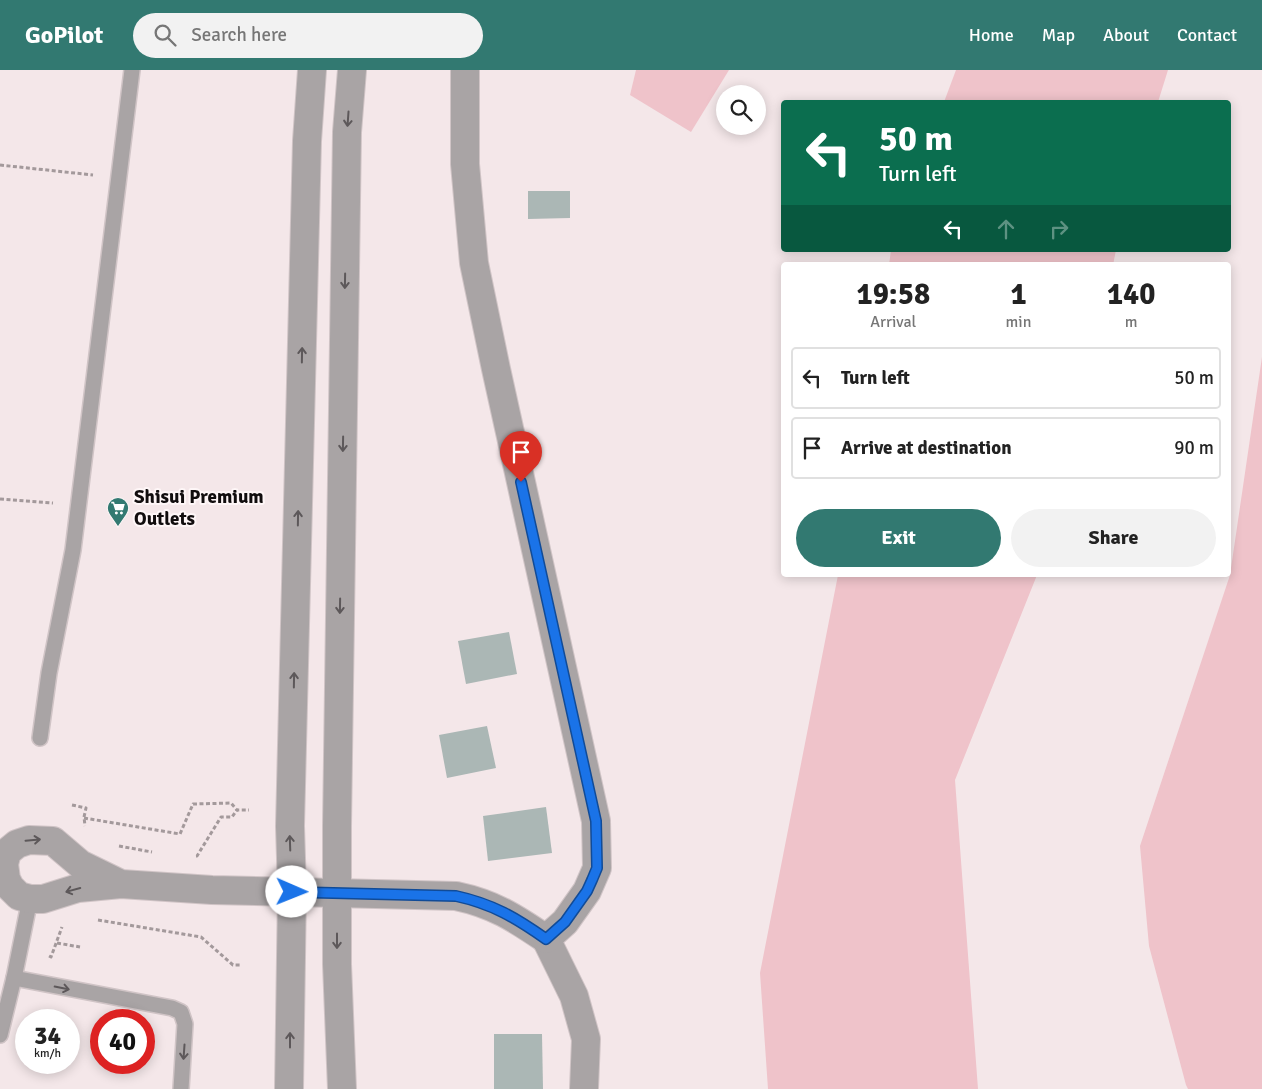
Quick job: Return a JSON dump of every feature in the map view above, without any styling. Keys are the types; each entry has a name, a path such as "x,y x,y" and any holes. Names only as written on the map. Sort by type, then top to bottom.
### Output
{"street":[{"path":"289,1089 292,892 290,826 307,141 312,70"},
{"path":"342,1089 337,964 337,892 347,132 352,70"},
{"path":"465,70 465,164 474,263 596,821 597,868 587,891 565,922 546,939"},
{"path":"121,884 80,864 53,841 29,840 17,844 7,852 2,870 10,887 19,896 30,900 43,899 78,888 121,884 212,890 456,896 480,901 513,917 546,939 574,996 586,1038 584,1089"}],"lane":[{"path":"40,738 49,673 73,550 132,70"},
{"path":"0,1035 30,900"},
{"path":"14,978 172,1008 182,1012 185,1024 181,1089"}],"path":[{"path":"0,165 119,178"},
{"path":"0,499 79,505"},
{"path":"84,818 180,834 193,804 231,803 237,810 249,810"},
{"path":"72,805 86,808 85,828"},
{"path":"189,856 197,856 221,817 232,817 237,810"},
{"path":"110,844 154,853"},
{"path":"93,919 201,937 233,965 240,965"},
{"path":"43,956 51,957 61,928 68,924"},
{"path":"57,943 80,947"}],"shaded area":[{"path":"636,70 729,70 720,85 716,85 716,91 691,132 630,95"},
{"path":"956,70 1168,70 1159,100 945,100"},
{"path":"891,252 1116,252 1114,262 889,262"},
{"path":"1262,357 1262,1089 1188,1089 1149,946 1140,846 1229,577 1231,577"},
{"path":"838,577 1036,577 955,780 978,1089 768,1089 760,973"}],"building":[{"path":"528,191 570,191 570,218 528,219"},
{"path":"509,632 517,674 466,684 458,641"},
{"path":"487,726 496,768 447,778 439,735"},
{"path":"546,807 552,853 488,861 483,816"},
{"path":"494,1034 542,1034 543,1089 494,1089"}],"place":[{"name":"Shisui Premium Outlets","path":"118,527"}],"route":[{"path":"292,892 456,896 480,901 513,917 546,939 565,922 587,891 597,868 595,846 596,821 521,482"}]}
